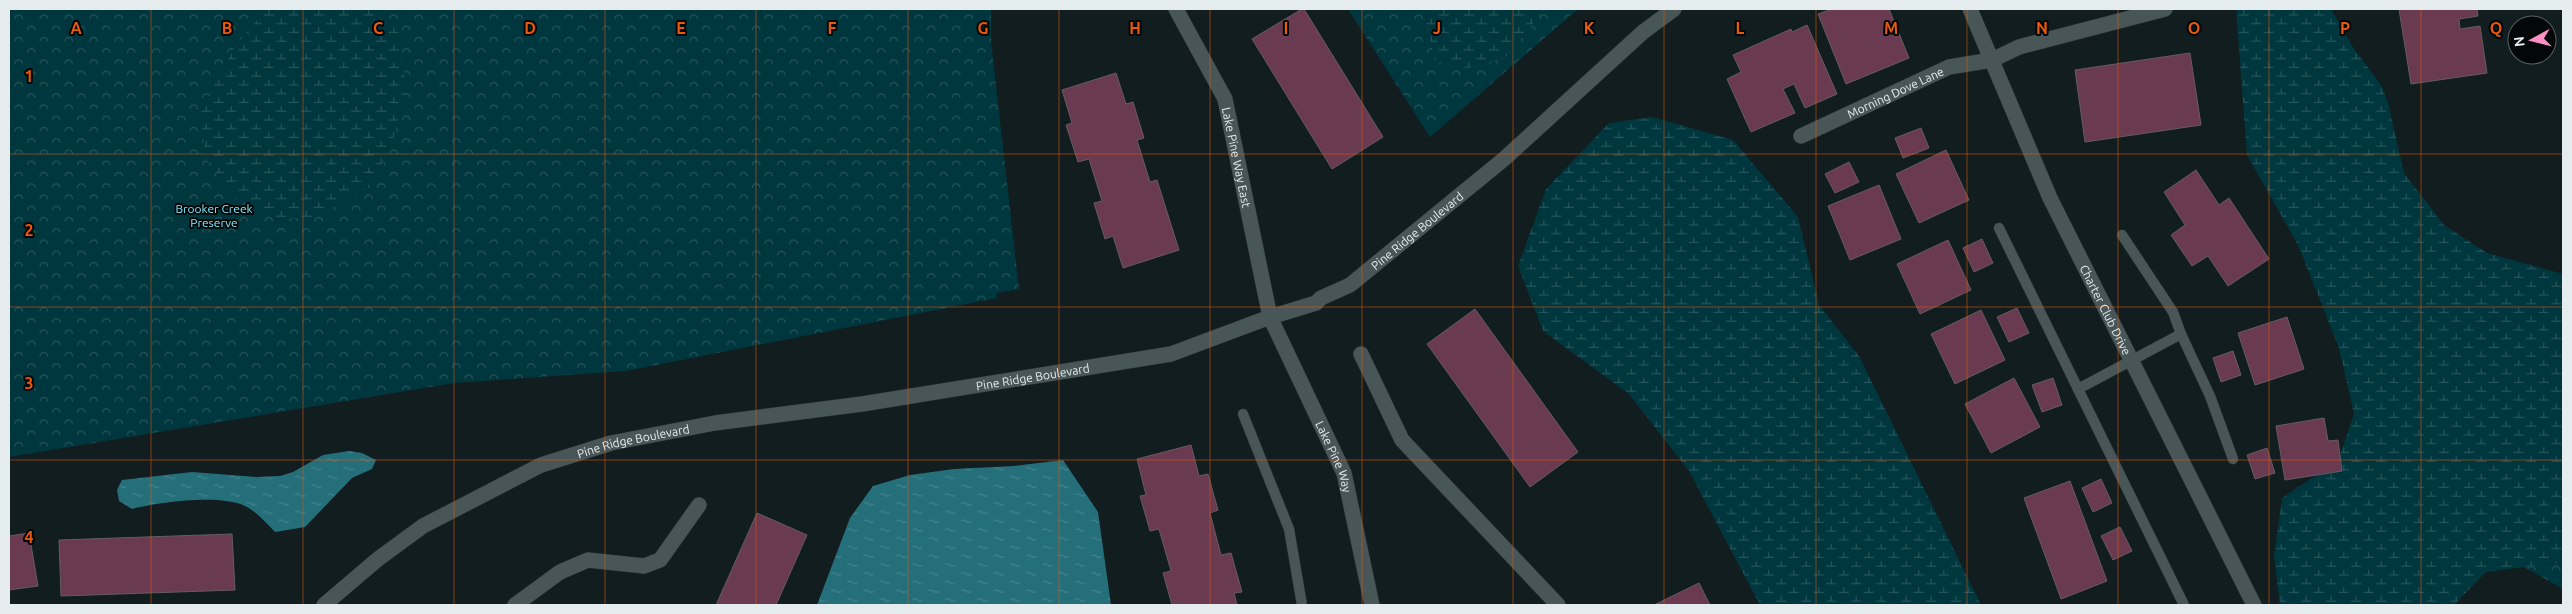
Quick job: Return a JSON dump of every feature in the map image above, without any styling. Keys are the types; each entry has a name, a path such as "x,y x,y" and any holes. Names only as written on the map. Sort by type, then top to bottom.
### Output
{"street":[{"name":"Lake Pine Way East","path":"1176,9 1225,99 1270,317"},
{"name":"Pine Ridge Boulevard","path":"324,605 378,559 423,526 542,465 612,443 715,423 862,404 1018,377 1115,365 1171,354 1270,317 1316,303 1321,298 1350,285 1504,159 1644,32 1674,9"},
{"name":"Charter Club Drive","path":"1970,9 2050,198 2254,605"},
{"name":"Morning Dove Lane","path":"1801,136 1949,67 1992,60 2019,47 2165,9"},
{"name":"Lake Pine Way","path":"1270,317 1344,473 1372,605"},
{"path":"1361,354 1402,440 1558,605"},
{"path":"515,605 560,572 588,560 644,566 660,560 699,505"}],"lane":[{"path":"1999,228 2184,605"},
{"path":"2122,235 2172,312 2210,396 2233,459"},
{"path":"2078,389 2181,334"},
{"path":"1243,414 1289,529 1302,605"}],"green space":[{"name":"Brooker Creek Preserve","path":"9,9 991,9 991,41 1019,289 997,293 997,298 626,371 454,383 9,457"},
{"path":"267,9 367,9 398,30 406,86 392,144 370,187 313,218 275,218 240,205 206,159 200,114 235,46"},
{"path":"1348,9 1578,9 1430,137"},
{"path":"1423,9 1545,9 1506,57 1468,68 1435,61"},
{"path":"2236,9 2331,9 2354,49 2381,85 2388,102 2404,173 2444,225 2487,253 2563,274 2563,562 2486,572 2454,605 2280,605 2274,556 2282,498 2338,461 2354,414 2339,348 2298,245 2247,155"},
{"path":"1652,117 1733,140 1798,217 1819,305 1859,356 1981,605 1760,605 1689,471 1629,394 1543,331 1518,266 1546,189 1609,123"},
{"path":"2563,562 2563,589 2524,567"}],"water":[{"path":"349,451 362,453 376,460 372,469 352,478 305,527 275,532 249,508 234,502 220,500 189,500 132,509 119,501 117,490 122,480 192,472 256,477 280,476 293,472 323,455"},
{"path":"1063,460 1098,512 1111,605 817,605 850,518 873,486 910,475 954,469 1014,466"}],"building":[{"path":"1304,9 1383,137 1332,169 1252,39"},
{"path":"1832,9 1889,9 1909,58 1846,84 1818,14"},
{"path":"2399,9 2477,9 2478,16 2459,19 2460,29 2480,26 2487,73 2411,84"},
{"path":"1807,25 1837,94 1805,108 1794,84 1783,89 1795,113 1751,132 1727,79 1741,72 1733,55 1791,29 1792,32"},
{"path":"2190,53 2201,125 2085,142 2075,70"},
{"path":"1116,73 1126,104 1133,102 1144,138 1137,140 1150,182 1157,180 1179,250 1123,268 1113,236 1105,239 1094,203 1102,201 1089,159 1078,162 1066,125 1072,123 1062,90"},
{"path":"1921,128 1929,148 1903,158 1895,138"},
{"path":"1946,150 1969,200 1919,223 1896,174"},
{"path":"1849,162 1859,182 1835,193 1825,174"},
{"path":"2196,170 2219,205 2229,198 2269,259 2228,286 2208,256 2192,266 2171,235 2185,225 2164,192"},
{"path":"1879,185 1901,239 1850,260 1828,206"},
{"path":"1982,239 1993,263 1974,272 1963,248"},
{"path":"1948,240 1971,290 1920,314 1897,264"},
{"path":"2017,308 2029,333 2009,342 1997,317"},
{"path":"1475,309 1578,452 1530,487 1427,344"},
{"path":"1981,310 2005,360 1955,384 1931,334"},
{"path":"2287,317 2304,369 2255,385 2238,333"},
{"path":"2233,351 2241,375 2221,382 2213,358"},
{"path":"2014,378 2040,427 1991,453 1965,404"},
{"path":"2053,378 2062,405 2042,412 2032,385"},
{"path":"2324,418 2328,441 2338,440 2342,471 2285,480 2276,426"},
{"path":"1191,445 1199,476 1208,474 1218,510 1210,513 1221,555 1231,553 1242,592 1234,593 1237,605 1172,605 1163,573 1171,571 1159,529 1150,531 1140,496 1146,495 1137,459"},
{"path":"2267,448 2275,473 2255,479 2247,455"},
{"path":"2101,479 2112,503 2093,512 2082,488"},
{"path":"2070,481 2107,581 2061,599 2024,498"},
{"path":"757,513 807,535 776,605 716,605"},
{"path":"2120,527 2132,551 2113,560 2101,536"},
{"path":"29,533 38,586 9,590 9,536"},
{"path":"232,534 235,590 61,596 59,540"},
{"path":"1699,583 1710,605 1654,605"}]}
